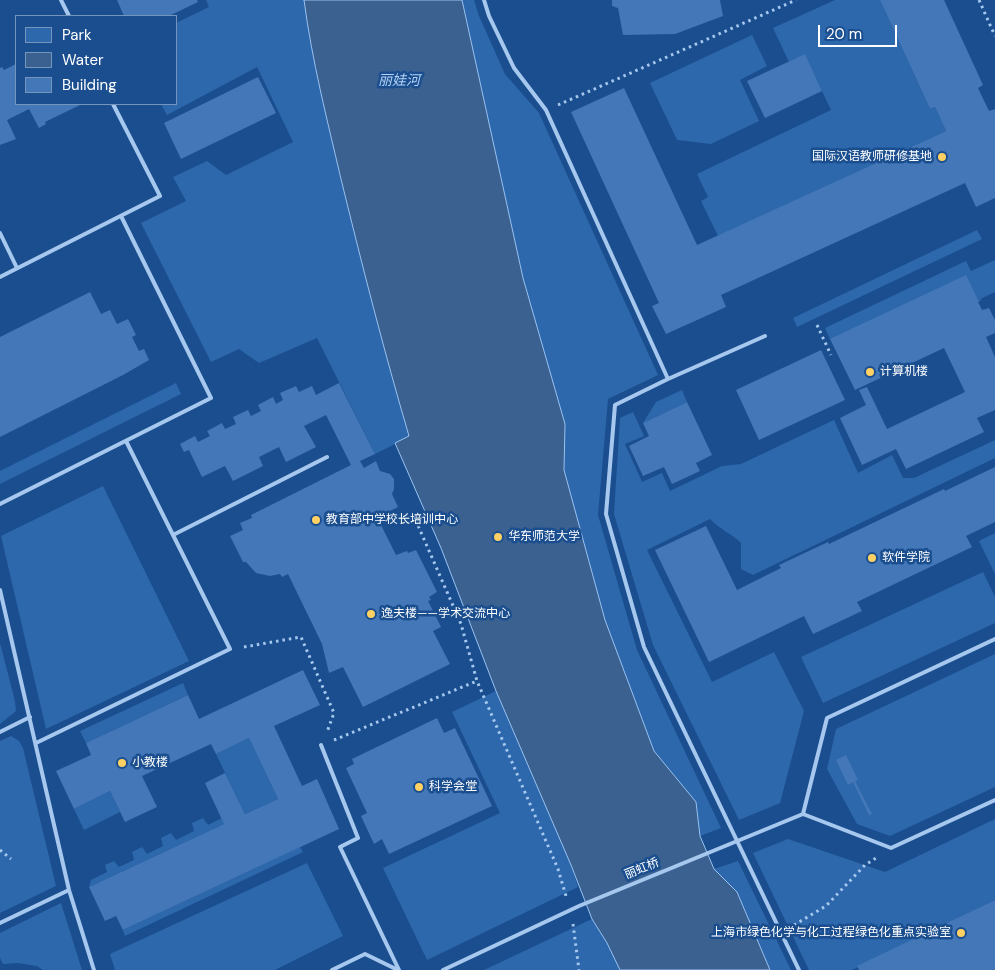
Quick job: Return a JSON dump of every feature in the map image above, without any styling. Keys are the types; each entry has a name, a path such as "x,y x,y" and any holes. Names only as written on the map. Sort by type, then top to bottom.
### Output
{"lane":[{"path":"60,0 68,15"},
{"path":"484,0 489,16 514,68 546,110 668,379"},
{"path":"0,276 160,196 114,105"},
{"path":"0,504 211,398 121,216"},
{"path":"0,233 17,268"},
{"path":"765,336 615,405 606,514 644,646 799,970"},
{"path":"36,743 230,650 126,441"},
{"path":"173,536 327,457"},
{"path":"0,590 69,890 94,970"},
{"path":"995,639 828,718 803,814 891,848 995,800"},
{"path":"0,732 30,717"},
{"path":"321,745 358,838 340,847 398,970"},
{"name":"丽虹桥","path":"443,970 579,906 803,814"},
{"path":"0,923 69,890"},
{"path":"332,970 365,954 398,970"}],"path":[{"path":"546,110 796,0"},
{"path":"979,0 995,36"},
{"path":"817,325 831,355"},
{"path":"413,514 461,624 477,681 558,869 571,910 579,970"},
{"path":"230,650 302,637 334,713 321,745"},
{"path":"321,745 477,681"},
{"path":"781,932 826,906 865,865 891,848"},
{"path":"0,850 11,859"}],"green space":[{"path":"206,0 304,0 325,112 341,179 409,437 375,454 317,338 259,363 239,349 211,362 141,223 186,201 173,177 207,161 226,175 293,142 257,67 167,115 162,105 178,105 178,22 209,7"},
{"path":"462,0 474,0 479,16 505,74 539,113 658,375 608,399 598,515 637,650 721,828 700,836 696,802 654,751 605,620 564,470 565,424 523,278"},
{"path":"835,0 880,0 930,109 935,107 946,131 718,236 701,201 708,197 697,174 831,110 805,55 789,62 773,28"},
{"path":"752,35 767,66 740,80 759,121 711,144 677,140 650,83"},
{"path":"977,230 982,239 797,327 793,318"},
{"path":"995,260 995,292 978,300 830,339 825,328 966,261 971,271"},
{"path":"176,383 181,394 0,484 0,471"},
{"path":"682,390 687,402 643,423 656,402"},
{"path":"633,412 644,436 625,444 642,482 662,473 670,491 722,466 741,464 834,420 858,473 892,455 903,478 914,478 995,440 995,458 753,575 741,569 741,543 710,519 647,550 712,682 774,652 804,711 780,803 739,820 653,645 614,514 620,418"},
{"path":"103,486 189,661 46,729 1,536"},
{"path":"995,533 995,574 979,541"},
{"path":"983,572 995,597 995,623 823,703 801,657"},
{"path":"0,643 16,711 0,724"},
{"path":"995,654 995,787 890,836 857,824 827,769 836,729"},
{"path":"183,683 188,695 86,743 80,731"},
{"path":"496,691 571,865 578,887 427,960 383,868 500,813 452,712"},
{"path":"11,736 19,741 23,748 56,886 0,913 0,741"},
{"path":"249,738 278,799 245,814 216,754"},
{"path":"110,791 120,812 84,830 74,809"},
{"path":"203,818 208,825 222,818 224,824 89,887 91,880 107,872 105,865 114,861 119,867 134,860 132,852 142,847 147,854 163,846 161,838 171,833 176,840 194,831 192,823"},
{"path":"995,819 995,900 852,970 809,970 753,853 788,839 885,872"},
{"path":"300,847 303,852 125,936 123,930"},
{"path":"738,861 791,970 770,970 737,892 714,869"},
{"path":"307,863 343,936 275,970 115,970 110,954"},
{"path":"61,903 82,970 43,970 37,966 18,963 3,964 0,958 0,933"},
{"path":"592,919 607,943 620,970 484,970"}],"water":[{"name":"丽娃河","path":"304,0 462,0 523,278 565,424 564,470 605,620 654,751 696,802 700,836 714,869 737,892 770,970 620,970 607,943 592,919 571,865 496,691 441,548 395,443 409,436 341,179 325,112"}],"building":[{"path":"117,0 197,0 198,2 171,15 124,15"},
{"path":"612,0 720,0 723,16 675,34 623,35 618,8 612,6"},
{"name":"国际汉语教师研修基地","path":"880,0 944,0 983,85 978,88 989,111 995,109 995,198 976,207 965,183 721,295 726,307 666,334 652,306 659,303 571,112 624,88 697,245 946,131 935,107 930,109"},
{"path":"805,54 822,91 765,118 747,81"},
{"path":"15,64 15,105 80,105 45,122 46,124 39,128 29,109 7,120 16,139 0,145 0,68 2,67 4,70"},
{"path":"258,77 276,113 181,159 164,123"},
{"name":"计算机楼","path":"966,275 978,300 982,299 978,302 982,310 989,308 995,320 995,333 986,337 995,357 995,410 977,418 984,432 906,469 896,449 862,465 840,418 866,405 859,390 867,387 887,429 965,392 944,348 855,390 830,339"},
{"path":"90,292 101,314 110,310 117,324 128,319 136,335 132,337 139,351 144,349 149,360 0,437 0,337"},
{"path":"821,350 845,400 759,440 736,390"},
{"path":"339,383 375,454 360,461 364,468 376,461 380,471 390,474 394,479 392,494 398,507 388,512 390,518 380,523 396,555 416,550 437,592 429,597 431,600 428,601 441,627 433,631 450,664 363,707 343,667 329,673 322,644 288,574 282,577 280,574 270,576 256,573 246,562 243,562 230,536 243,530 240,523 252,518 251,515 351,465 326,415 304,426 316,447 286,462 279,447 259,457 263,466 233,481 225,466 202,477 189,450 184,452 180,444 195,436 198,442 210,436 207,431 222,423 225,429 236,424 233,417 248,410 251,416 261,411 258,405 273,397 276,404 283,400 280,393 296,386 299,392 312,386 316,395"},
{"path":"687,402 712,455 696,463 700,471 672,484 664,467 643,476 629,446 649,436 643,423"},
{"name":"软件学院","path":"995,467 995,522 966,536 972,547 857,602 862,611 813,634 804,616 709,662 655,550 706,526 737,590 781,568 779,565 828,542 829,544 944,489 945,491"},
{"path":"303,670 320,705 274,726 302,786 317,779 339,829 123,930 116,916 105,921 89,887 224,824 205,783 225,773 245,814 278,799 249,738 216,754 211,744 142,776 157,807 125,822 110,791 74,809 56,771 91,755 86,743 188,695 199,719"},
{"name":"科学会堂","path":"437,718 444,733 455,728 492,806 389,854 382,839 374,844 361,816 367,813 346,768 354,764 352,759"},
{"path":"846,755 858,780 855,781 872,814 869,815 853,782 848,785 836,760"},
{"name":"上海市绿色化学与化工过程绿色化重点实验室","path":"995,900 995,970 859,970 857,966"}],"place":[{"name":"国际汉语教师研修基地","path":"942,157"},
{"name":"计算机楼","path":"870,372"},
{"name":"教育部中学校长培训中心","path":"316,520"},
{"name":"华东师范大学","path":"498,537"},
{"name":"软件学院","path":"872,558"},
{"name":"逸夫楼——学术交流中心","path":"371,614"},
{"name":"小教楼","path":"122,763"},
{"name":"科学会堂","path":"419,787"},
{"name":"上海市绿色化学与化工过程绿色化重点实验室","path":"961,933"}]}
